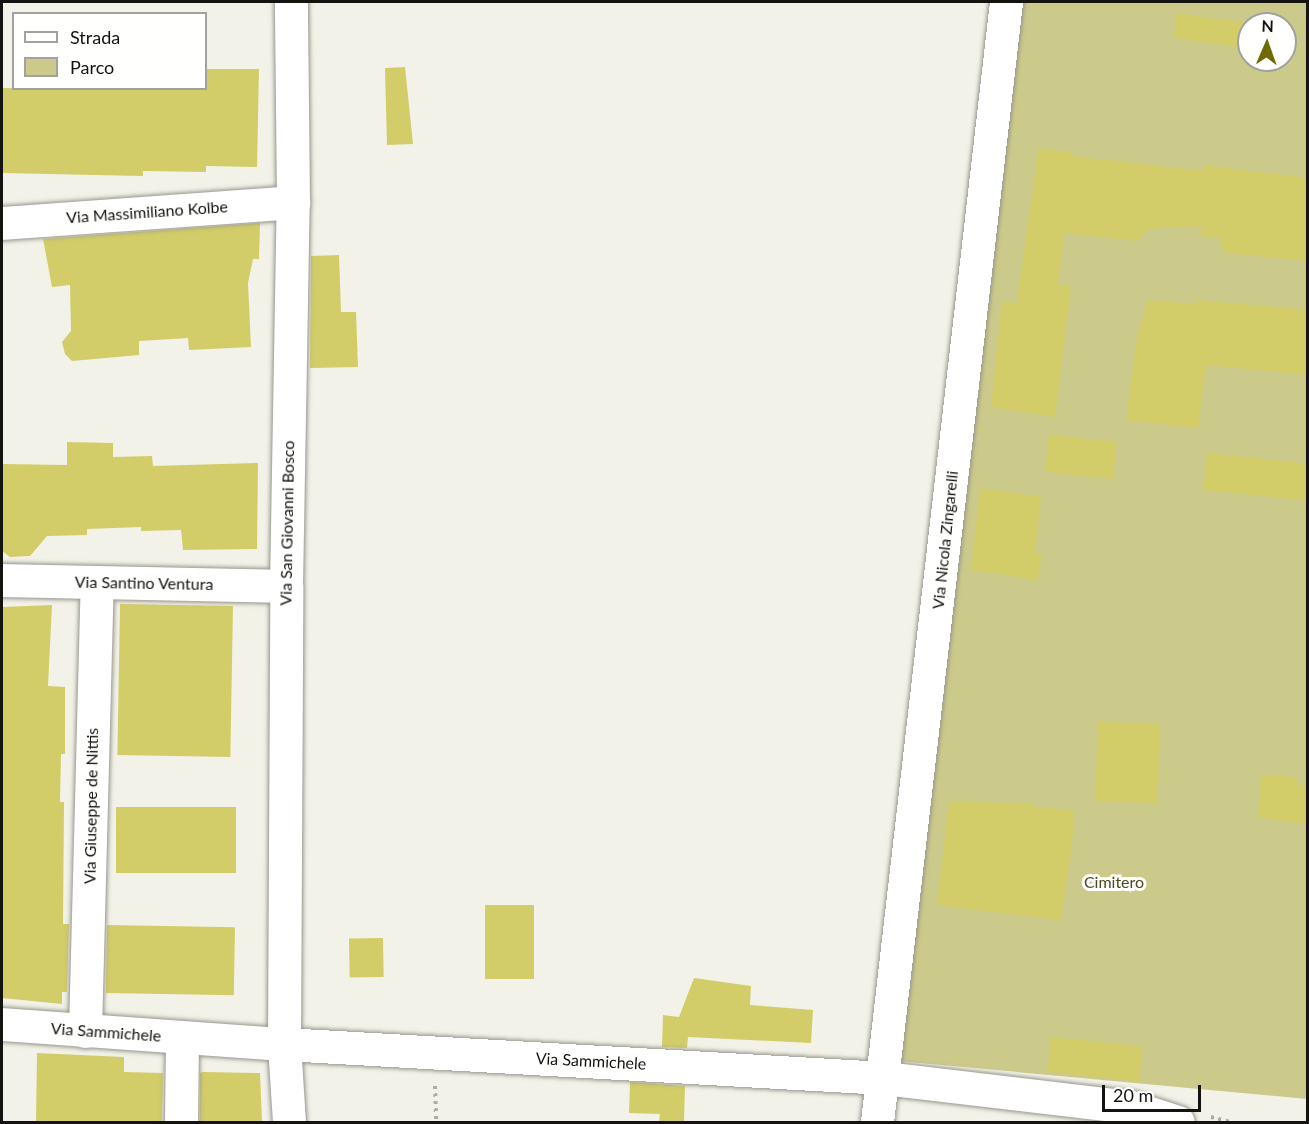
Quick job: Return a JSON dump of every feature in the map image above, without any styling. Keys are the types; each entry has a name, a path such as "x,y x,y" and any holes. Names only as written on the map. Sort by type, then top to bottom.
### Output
{"street":[{"name":"Via San Giovanni Bosco","path":"289,1122 284,1044 286,586 293,202 291,2"},
{"name":"Via Nicola Zingarelli","path":"877,1122 884,1078 1006,2"},
{"name":"Via Massimiliano Kolbe","path":"2,223 293,202"},
{"name":"Via Santino Ventura","path":"2,580 286,586"},
{"name":"Via Giuseppe de Nittis","path":"85,1031 97,582"},
{"name":"Via Sammichele","path":"2,1024 284,1044 884,1078 1131,1107 1178,1122"},
{"path":"181,1122 182,1037"}],"green space":[{"name":"Cimitero","path":"1017,2 1307,2 1307,1099 899,1061"}],"building":[{"path":"1177,13 1237,21 1237,47 1174,38"},
{"path":"405,67 413,144 387,145 385,68"},
{"path":"207,69 259,69 257,167 206,166 206,172 143,171 143,176 2,173 2,88 12,88 12,90 207,90"},
{"path":"1038,149 1072,152 1072,156 1203,171 1203,165 1308,178 1308,261 1225,253 1219,238 1200,236 1201,226 1158,228 1146,231 1137,241 1064,233 1058,285 1071,286 1055,417 991,407 1002,301 1017,303"},
{"path":"260,223 259,259 253,259 248,283 251,347 189,350 188,338 139,341 139,355 72,361 65,354 62,342 71,331 70,285 52,287 43,239"},
{"path":"339,255 341,312 356,312 358,367 310,368 311,256"},
{"path":"1148,300 1197,304 1197,300 1308,310 1308,375 1206,365 1198,428 1126,420 1137,336"},
{"path":"1049,435 1117,442 1113,479 1045,472"},
{"path":"67,442 113,443 113,457 152,456 153,466 258,463 257,549 183,550 181,530 141,531 141,527 87,529 87,535 47,536 30,556 10,557 2,551 2,464 67,465"},
{"path":"1207,453 1308,464 1305,500 1203,490"},
{"path":"980,488 1041,497 1035,553 1042,554 1037,581 971,571"},
{"path":"120,604 233,606 230,757 117,755"},
{"path":"52,605 48,686 65,687 65,754 61,754 60,802 64,802 63,924 69,924 67,992 62,992 62,1004 2,998 2,607"},
{"path":"1098,722 1160,724 1157,803 1095,801"},
{"path":"1261,775 1298,777 1298,785 1308,785 1308,824 1258,817"},
{"path":"949,801 1033,804 1033,807 1074,810 1072,845 1061,920 937,905"},
{"path":"116,807 236,807 236,873 116,873"},
{"path":"485,905 534,905 534,979 485,979"},
{"path":"107,925 235,927 234,995 106,993"},
{"path":"383,938 384,977 350,978 349,939"},
{"path":"694,978 751,986 750,1005 813,1010 811,1043 688,1037 687,1048 662,1047 663,1015 679,1017"},
{"path":"1051,1037 1142,1047 1139,1081 1047,1072"},
{"path":"37,1053 124,1057 124,1072 163,1073 162,1122 36,1122"},
{"path":"200,1073 260,1073 262,1122 200,1122"},
{"path":"630,1082 685,1086 684,1122 659,1122 660,1114 629,1113"}]}
